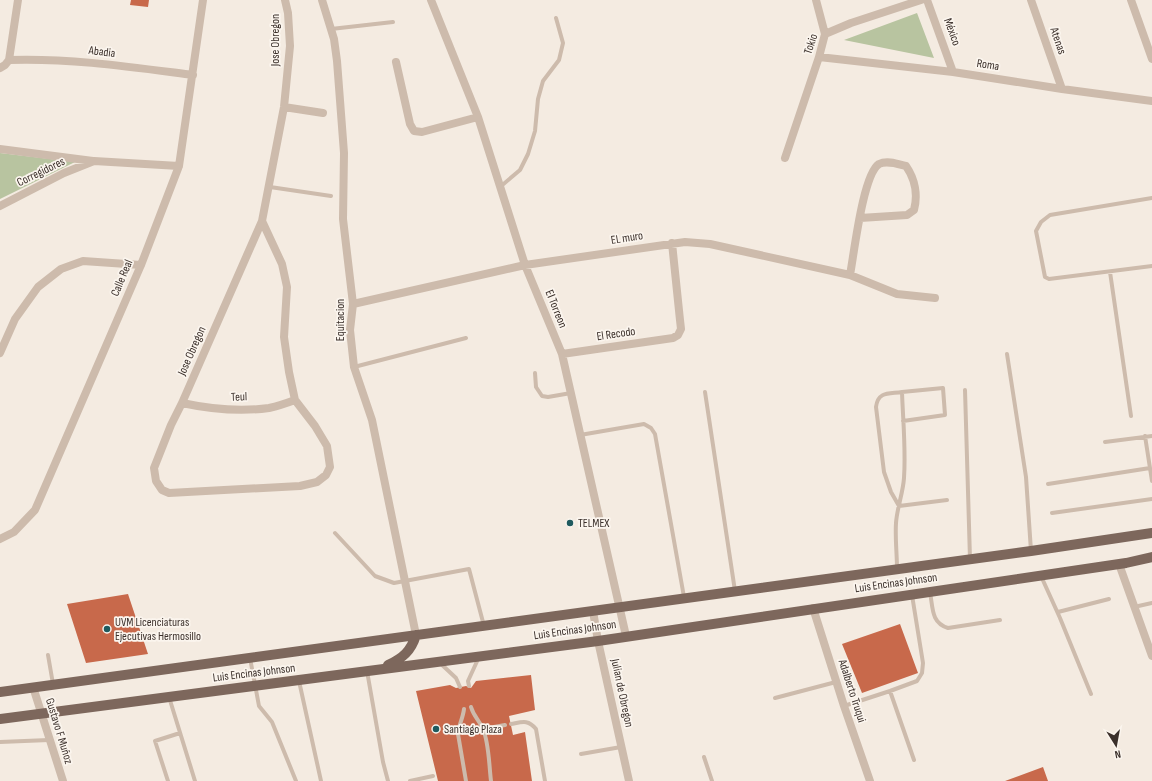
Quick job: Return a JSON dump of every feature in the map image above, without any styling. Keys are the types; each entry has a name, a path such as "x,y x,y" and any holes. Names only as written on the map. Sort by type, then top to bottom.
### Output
{"main road":[{"name":"Luis Encinas Johnson","path":"0,692 970,559 1031,552 1152,533"},
{"name":"Luis Encinas Johnson","path":"0,719 169,698 598,640 1041,576 1152,557"},
{"path":"1122,563 1152,563"},
{"path":"383,668 399,660 412,647 416,635"}],"street":[{"path":"0,68 9,60 18,0"},
{"name":"Calle Real","path":"0,539 14,532 35,510 141,265 179,166 204,0"},
{"name":"Jose Obregon","path":"285,0 288,13 290,46 284,107 270,187 262,221 171,425 154,468 156,482 162,490 169,494 300,486 318,482 326,476 330,467 327,446 315,426 295,400"},
{"name":"Equitacion","path":"322,0 334,39 337,61 344,153 343,219 353,304 350,330 354,367 372,420 416,635"},
{"name":"El Torreon","path":"431,0 478,117 525,265 562,354 626,636"},
{"path":"816,0 825,34"},
{"name":"Tokio","path":"785,158 819,57 825,34 851,23 921,0"},
{"name":"México","path":"927,0 953,72"},
{"name":"Atenas","path":"1031,0 1062,89"},
{"path":"1131,0 1152,59"},
{"name":"Roma","path":"819,57 953,72 1152,101"},
{"name":"Abadia","path":"9,60 84,61 193,75"},
{"path":"396,62 410,124 414,131 422,132 478,117"},
{"path":"284,107 323,113"},
{"name":"Corregidores","path":"0,149 94,161 179,166"},
{"name":"Corregidores","path":"0,206 32,189 94,161"},
{"path":"850,275 863,198 873,170 879,164 889,162 906,166 915,182 914,210 906,215 860,218"},
{"path":"262,221 282,264 287,287 284,337 288,372 295,400"},
{"name":"EL muro","path":"353,304 525,265 685,242 710,244 850,275 897,294 935,298"},
{"name":"El Recodo","path":"562,354 673,338 678,335 680,328 672,243"},
{"path":"0,353 15,319 38,287 61,269 83,261 141,265"},
{"name":"Teul","path":"182,402 203,407 231,410 268,408 295,400"},
{"path":"1122,563 1134,607 1152,656"},
{"name":"Adalberto Truqui","path":"813,608 836,682 870,781"},
{"name":"Julian de Obregon","path":"593,611 629,781"},
{"name":"Gustavo F Muñoz","path":"33,687 62,781"}],"lane":[{"path":"500,187 520,170 528,154 535,131 538,99 543,81 560,60 563,44 556,18"},
{"path":"331,29 393,22"},
{"path":"270,187 332,196"},
{"path":"1152,198 1050,215 1041,222 1036,230 1045,277 1049,279 1152,266"},
{"path":"1110,272 1131,416"},
{"path":"354,367 466,338"},
{"path":"1007,354 1026,477 1031,552"},
{"path":"535,373 536,387 542,396 571,393"},
{"path":"899,506 891,492 884,472 876,407 877,400 885,394 943,388 945,415 903,421"},
{"path":"965,390 970,559"},
{"path":"705,392 735,591"},
{"path":"898,569 896,522 903,491 905,449 902,392"},
{"path":"580,435 644,424 651,428 655,434 684,598"},
{"path":"1145,436 1152,481"},
{"path":"1105,442 1152,436"},
{"path":"1048,484 1150,468"},
{"path":"1052,512 1152,499"},
{"path":"899,506 947,500"},
{"path":"335,534 375,576 394,583 469,569 484,626"},
{"path":"1041,576 1058,612 1091,694"},
{"path":"930,592 935,620 940,626 948,628 1000,620"},
{"path":"844,706 917,681 922,673 923,662 912,594"},
{"path":"1058,612 1109,599"},
{"path":"1134,607 1152,603"},
{"path":"48,655 54,684"},
{"path":"469,686 468,681 480,656"},
{"path":"250,658 254,686 259,706 272,722 296,781"},
{"path":"439,661 456,678 460,687"},
{"path":"367,671 383,762 388,781"},
{"path":"299,680 321,781"},
{"path":"775,698 836,682"},
{"path":"890,691 914,760"},
{"path":"169,698 196,781"},
{"path":"471,707 473,715 483,729 491,781"},
{"path":"464,709 464,718 459,726 458,734 466,781"},
{"path":"464,718 473,715"},
{"path":"511,724 524,722 531,723 536,729 545,781"},
{"path":"483,729 505,726"},
{"path":"168,781 155,741 180,733"},
{"path":"0,742 49,740"},
{"path":"581,754 622,747"},
{"path":"704,757 712,781"},
{"path":"410,781 433,776"}],"green space":[{"path":"917,13 934,58 844,40"},
{"path":"0,153 75,162 0,199"}],"building":[{"path":"131,0 149,0 148,7 130,5"},
{"name":"UVM Licenciaturas Ejecutivas Hermosillo","path":"128,594 148,654 86,663 67,604"},
{"path":"900,624 918,673 862,693 842,644"},
{"name":"Santiago Plaza","path":"531,675 535,710 509,716 513,735 525,732 532,781 438,781 416,691 450,685 456,688 466,686 471,688 476,681"},
{"path":"1043,767 1048,781 1005,781"}],"place":[{"name":"TELMEX","path":"570,523"},
{"name":"UVM Licenciaturas Ejecutivas Hermosillo","path":"107,629"},
{"name":"Santiago Plaza","path":"436,729"}]}
